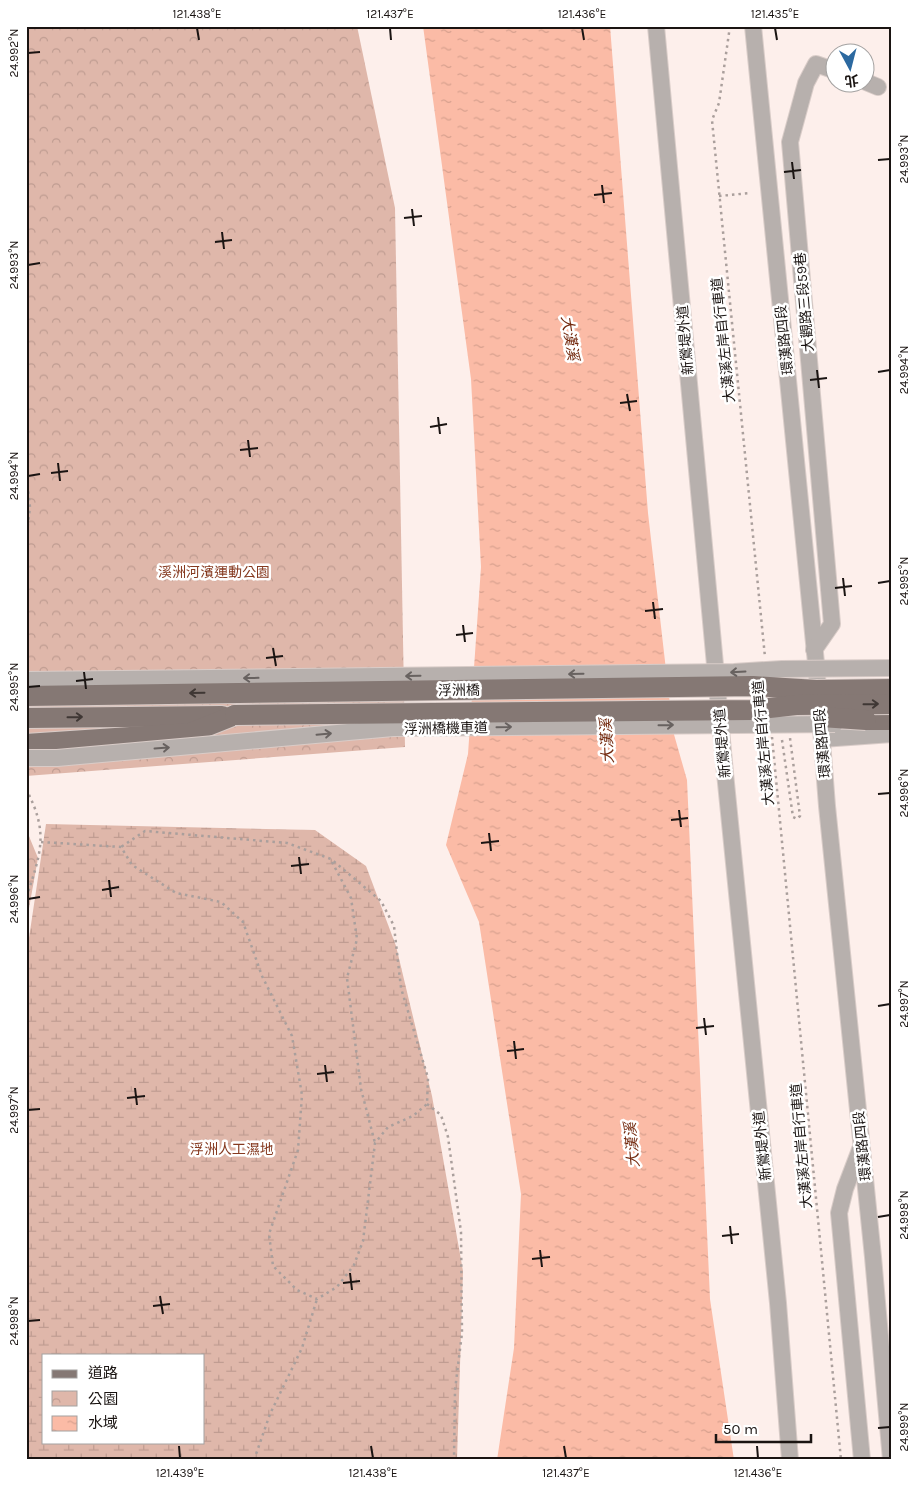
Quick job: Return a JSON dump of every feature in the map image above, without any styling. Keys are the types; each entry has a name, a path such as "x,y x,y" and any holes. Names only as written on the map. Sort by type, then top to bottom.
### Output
{"main road":[{"path":"753,686 816,676 892,675"},
{"name":"浮洲橋","path":"26,696 753,686 816,690 892,689"},
{"name":"浮洲橋","path":"26,718 752,710 796,705 892,704"},
{"path":"752,710 796,717 892,720"},
{"name":"浮洲橋","path":"26,744 190,733 236,716"}],"street":[{"name":"環漢路四段","path":"753,26 891,1460"},
{"name":"新鶯堤外道","path":"656,28 724,773 778,1303 790,1460"},
{"name":"大觀路三段59巷","path":"815,656 832,624 790,142 806,83 816,64 826,68"},
{"path":"815,656 892,662"},
{"path":"26,680 734,672 782,669 892,668"},
{"name":"浮洲橋機車道","path":"26,758 57,758 127,750 393,728 842,724 866,720"},
{"path":"822,739 892,734"},
{"path":"26,751 127,750"},
{"path":"862,1145 844,1189 839,1214 862,1460"}],"path":[{"name":"大漢溪左岸自行車道","path":"730,26 719,102 712,120 766,665"},
{"path":"719,196 750,193"},
{"path":"26,472 30,506 26,541"},
{"path":"773,740 783,740 793,817 797,819 800,816 789,729"},
{"name":"大漢溪左岸自行車道","path":"772,734 841,1460"},
{"path":"26,789 35,806 41,826 40,856 26,899"},
{"path":"41,842 121,847 144,831 287,843 331,859 381,901 394,926 401,988 428,1078 427,1104 413,1116 388,1127 375,1143"},
{"path":"121,847 132,865 176,893 221,902 242,922 262,976 292,1036 302,1095 298,1150 270,1234 273,1266 296,1290 316,1299"},
{"path":"254,1460 270,1414 302,1348 316,1299 337,1287 354,1265 363,1241 375,1143 361,1089 347,978 357,939 351,898 331,859"},
{"path":"427,1104 441,1115 448,1137 461,1232 462,1333 455,1390 454,1460"}],"green space":[{"name":"溪洲河濱運動公園","path":"26,26 357,26 395,208 405,747 26,776"},
{"name":"浮洲人工濕地","path":"46,824 315,830 366,866 396,946 432,1096 463,1271 457,1460 26,1460 26,958"},
{"path":"26,829 38,858 26,925"}],"water":[{"name":"大漢溪","path":"423,26 610,26 648,513 673,731 687,780 710,1299 734,1460 497,1460 514,1348 521,1194 479,922 446,845 468,754 481,567 471,379"}]}
